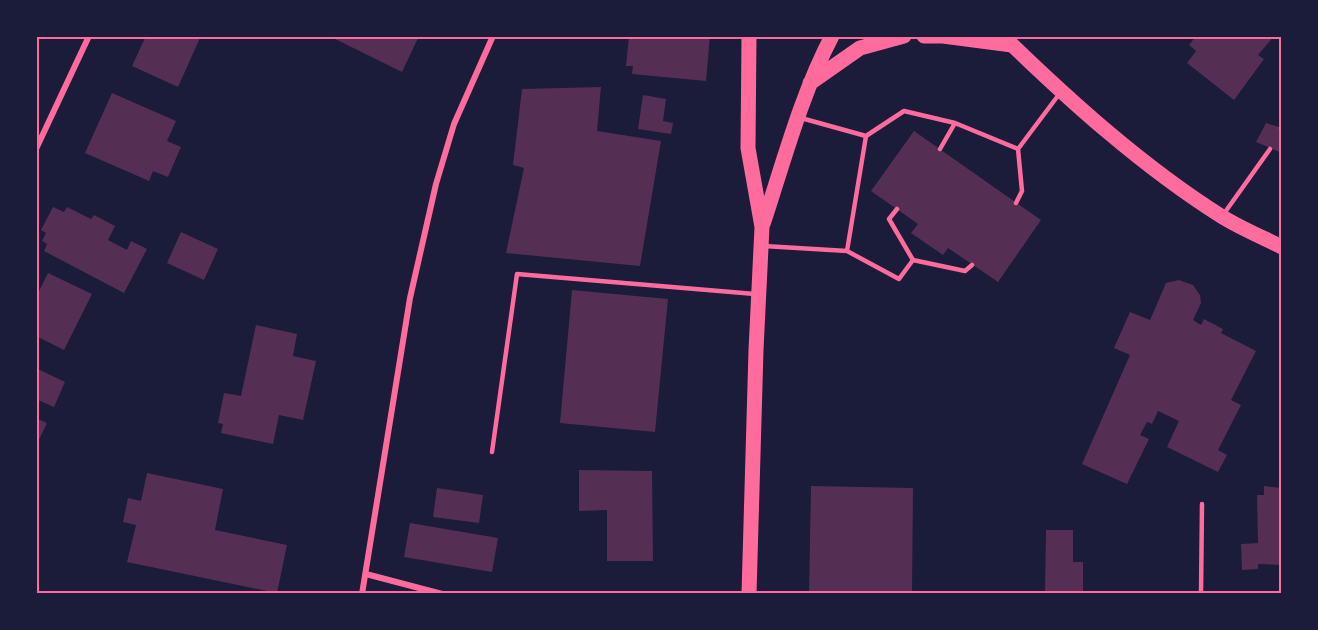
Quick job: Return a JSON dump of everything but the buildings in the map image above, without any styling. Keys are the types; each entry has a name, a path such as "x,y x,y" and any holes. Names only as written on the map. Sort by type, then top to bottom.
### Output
{"main road":[{"path":"749,36 748,148 762,226 749,594"},
{"path":"762,226 810,83 832,36"},
{"path":"810,83 860,48 904,36"},
{"path":"924,36 1008,41 1061,90 1159,173 1222,217 1282,247"}],"street":[{"path":"36,149 88,36"},
{"path":"362,594 411,298 436,184 454,124 493,36"},
{"path":"366,574 442,594"}],"lane":[{"path":"1016,203 1022,191 1018,149 1061,90"},
{"path":"847,251 866,136 904,111 955,123 1018,149"},
{"path":"798,117 866,136"},
{"path":"940,149 955,123"},
{"path":"1222,217 1270,149"},
{"path":"897,209 889,219 913,260 965,271 972,265"},
{"path":"761,245 847,251 899,279 913,260"},
{"path":"492,452 517,274 758,294"},
{"path":"1201,594 1202,504"}]}
